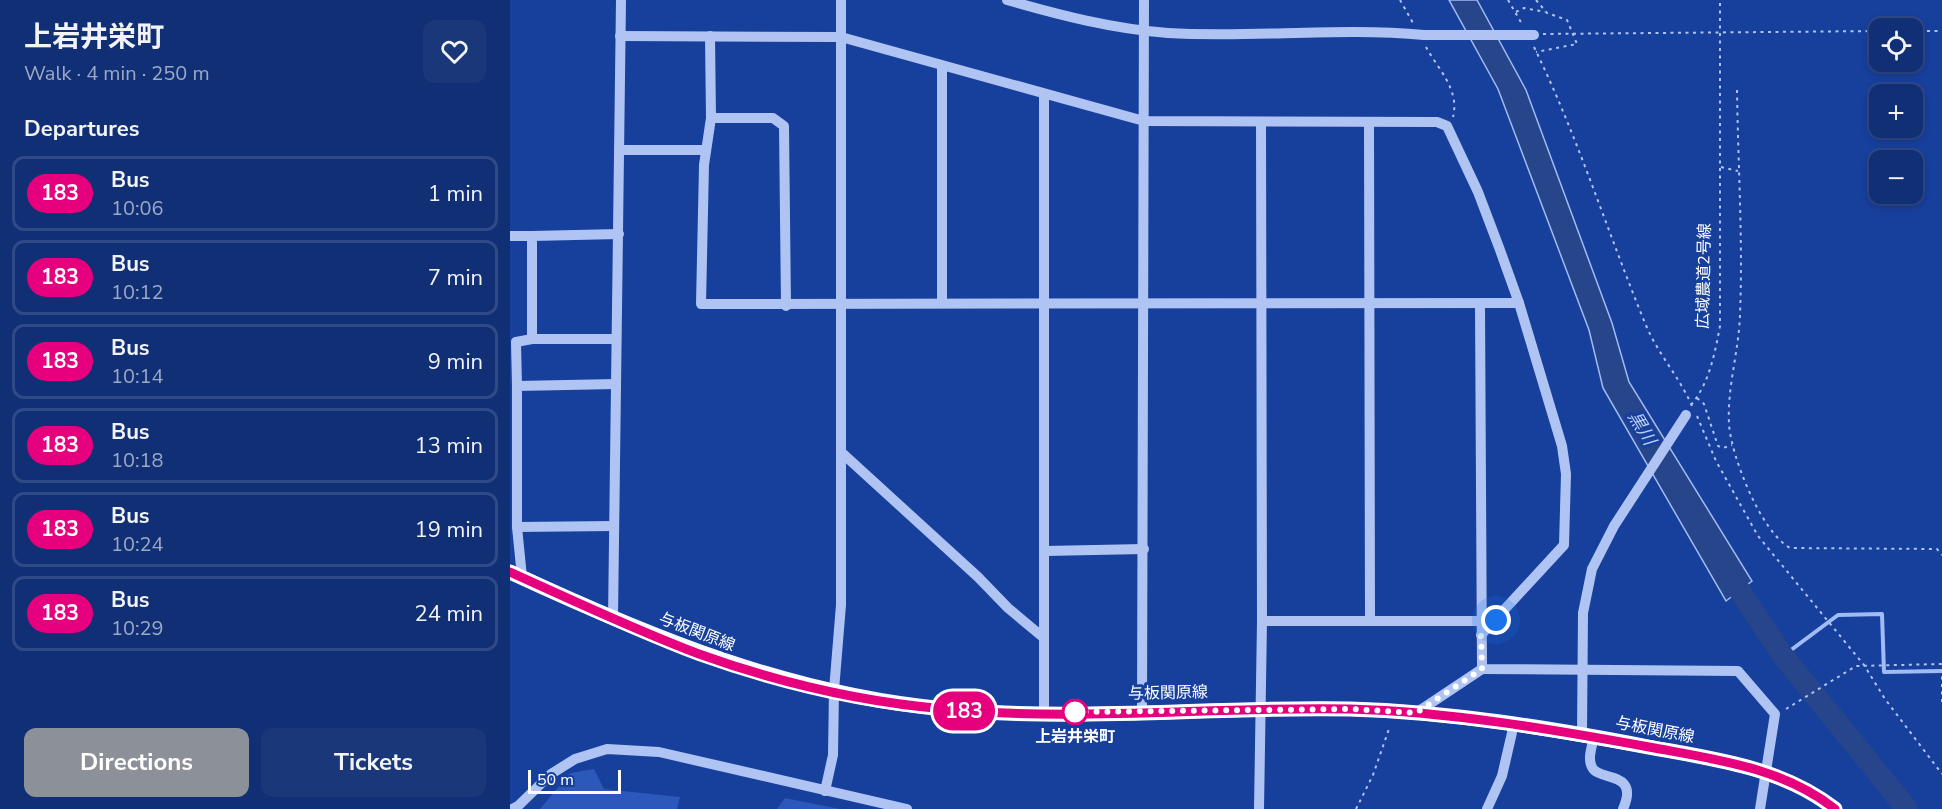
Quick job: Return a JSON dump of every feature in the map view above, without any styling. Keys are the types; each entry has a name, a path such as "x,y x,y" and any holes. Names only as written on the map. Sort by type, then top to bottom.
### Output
{"main road":[{"name":"与板関原線","path":"516,574 697,653 781,680 834,690 945,709 1044,712 1262,710 1394,712 1514,724 1588,735 1764,772 1791,782 1835,809"}],"street":[{"path":"613,618 621,0"},
{"path":"825,791 833,755 834,690 841,605 841,0"},
{"path":"1007,0 1057,14 1144,31 1186,34 1530,36"},
{"path":"1142,712 1143,0"},
{"path":"620,36 841,37 1044,96 1144,121 1437,122 1447,126 1478,192 1519,303 1562,446 1566,474 1564,545 1481,635"},
{"path":"710,36 711,118 706,150 701,304 786,306 942,302 1480,305 1519,303"},
{"path":"942,66 942,302"},
{"path":"1044,96 1044,712"},
{"path":"711,118 773,118 784,126 786,306"},
{"path":"1259,809 1262,710 1261,123"},
{"path":"1369,123 1370,619"},
{"path":"620,150 706,150"},
{"path":"532,339 521,236 619,234"},
{"path":"1480,305 1482,669"},
{"path":"516,574 516,342 532,339 616,339"},
{"path":"517,386 616,384"},
{"path":"1623,809 1626,791 1622,782 1615,776 1594,769 1590,754 1582,669 1583,613 1592,569 1614,526 1629,507 1689,410"},
{"path":"841,452 978,577 1008,608 1044,638"},
{"path":"517,527 614,526"},
{"path":"1045,551 1144,549"},
{"path":"1262,621 1370,619 1481,621"},
{"path":"1416,713 1482,669 1738,671 1775,714 1764,772 1760,809"},
{"path":"1487,809 1502,776 1514,724"},
{"path":"512,809 551,774 575,759 607,749 660,752 907,809"}],"path":[{"path":"1400,0 1454,93 1456,106 1452,120 1447,126"},
{"path":"1508,0 1530,36 1593,182 1645,325 1668,368 1683,384 1689,410 1758,536 1864,666 1885,699 1942,774"},
{"path":"1536,0 1547,13"},
{"name":"広域農道2号線","path":"1689,410 1710,369 1720,326 1722,167 1720,0"},
{"path":"1515,12 1524,8 1568,20 1577,44 1536,52"},
{"path":"1530,36 1869,31"},
{"path":"1923,31 1942,31"},
{"path":"1737,90 1740,315 1729,404 1732,445 1739,470 1758,508 1779,540 1790,548 1937,549 1942,555"},
{"path":"1722,167 1738,171"},
{"path":"1697,398 1704,404 1718,446 1723,448 1732,445"},
{"path":"1781,712 1856,666 1942,664"},
{"path":"1942,669 1942,706"},
{"path":"1356,809 1377,764 1394,712"}],"shaded area":[{"path":"594,769 604,789 680,797 677,809 540,809 570,773"},
{"path":"785,798 840,809 777,809"}],"water":[{"path":"1449,0 1477,0 1526,90 1612,323 1629,382 1752,581 1726,601 1603,388 1589,330 1498,89"}],"waterway":[{"name":"黒川","path":"1724,567 1783,656 1907,809"},
{"path":"1783,656 1838,615 1882,614 1884,672 1942,671"}],"bus line":[{"name":"183","path":"510,572 613,618 697,653 733,665 781,680 917,706 993,713 1351,709 1416,713 1582,733 1734,763 1791,782 1835,809"}],"place":[{"name":"上岩井栄町","path":"1075,712"}],"route":[{"path":"1075,712 1351,709 1416,713 1482,669 1481,635 1496,620"}]}
